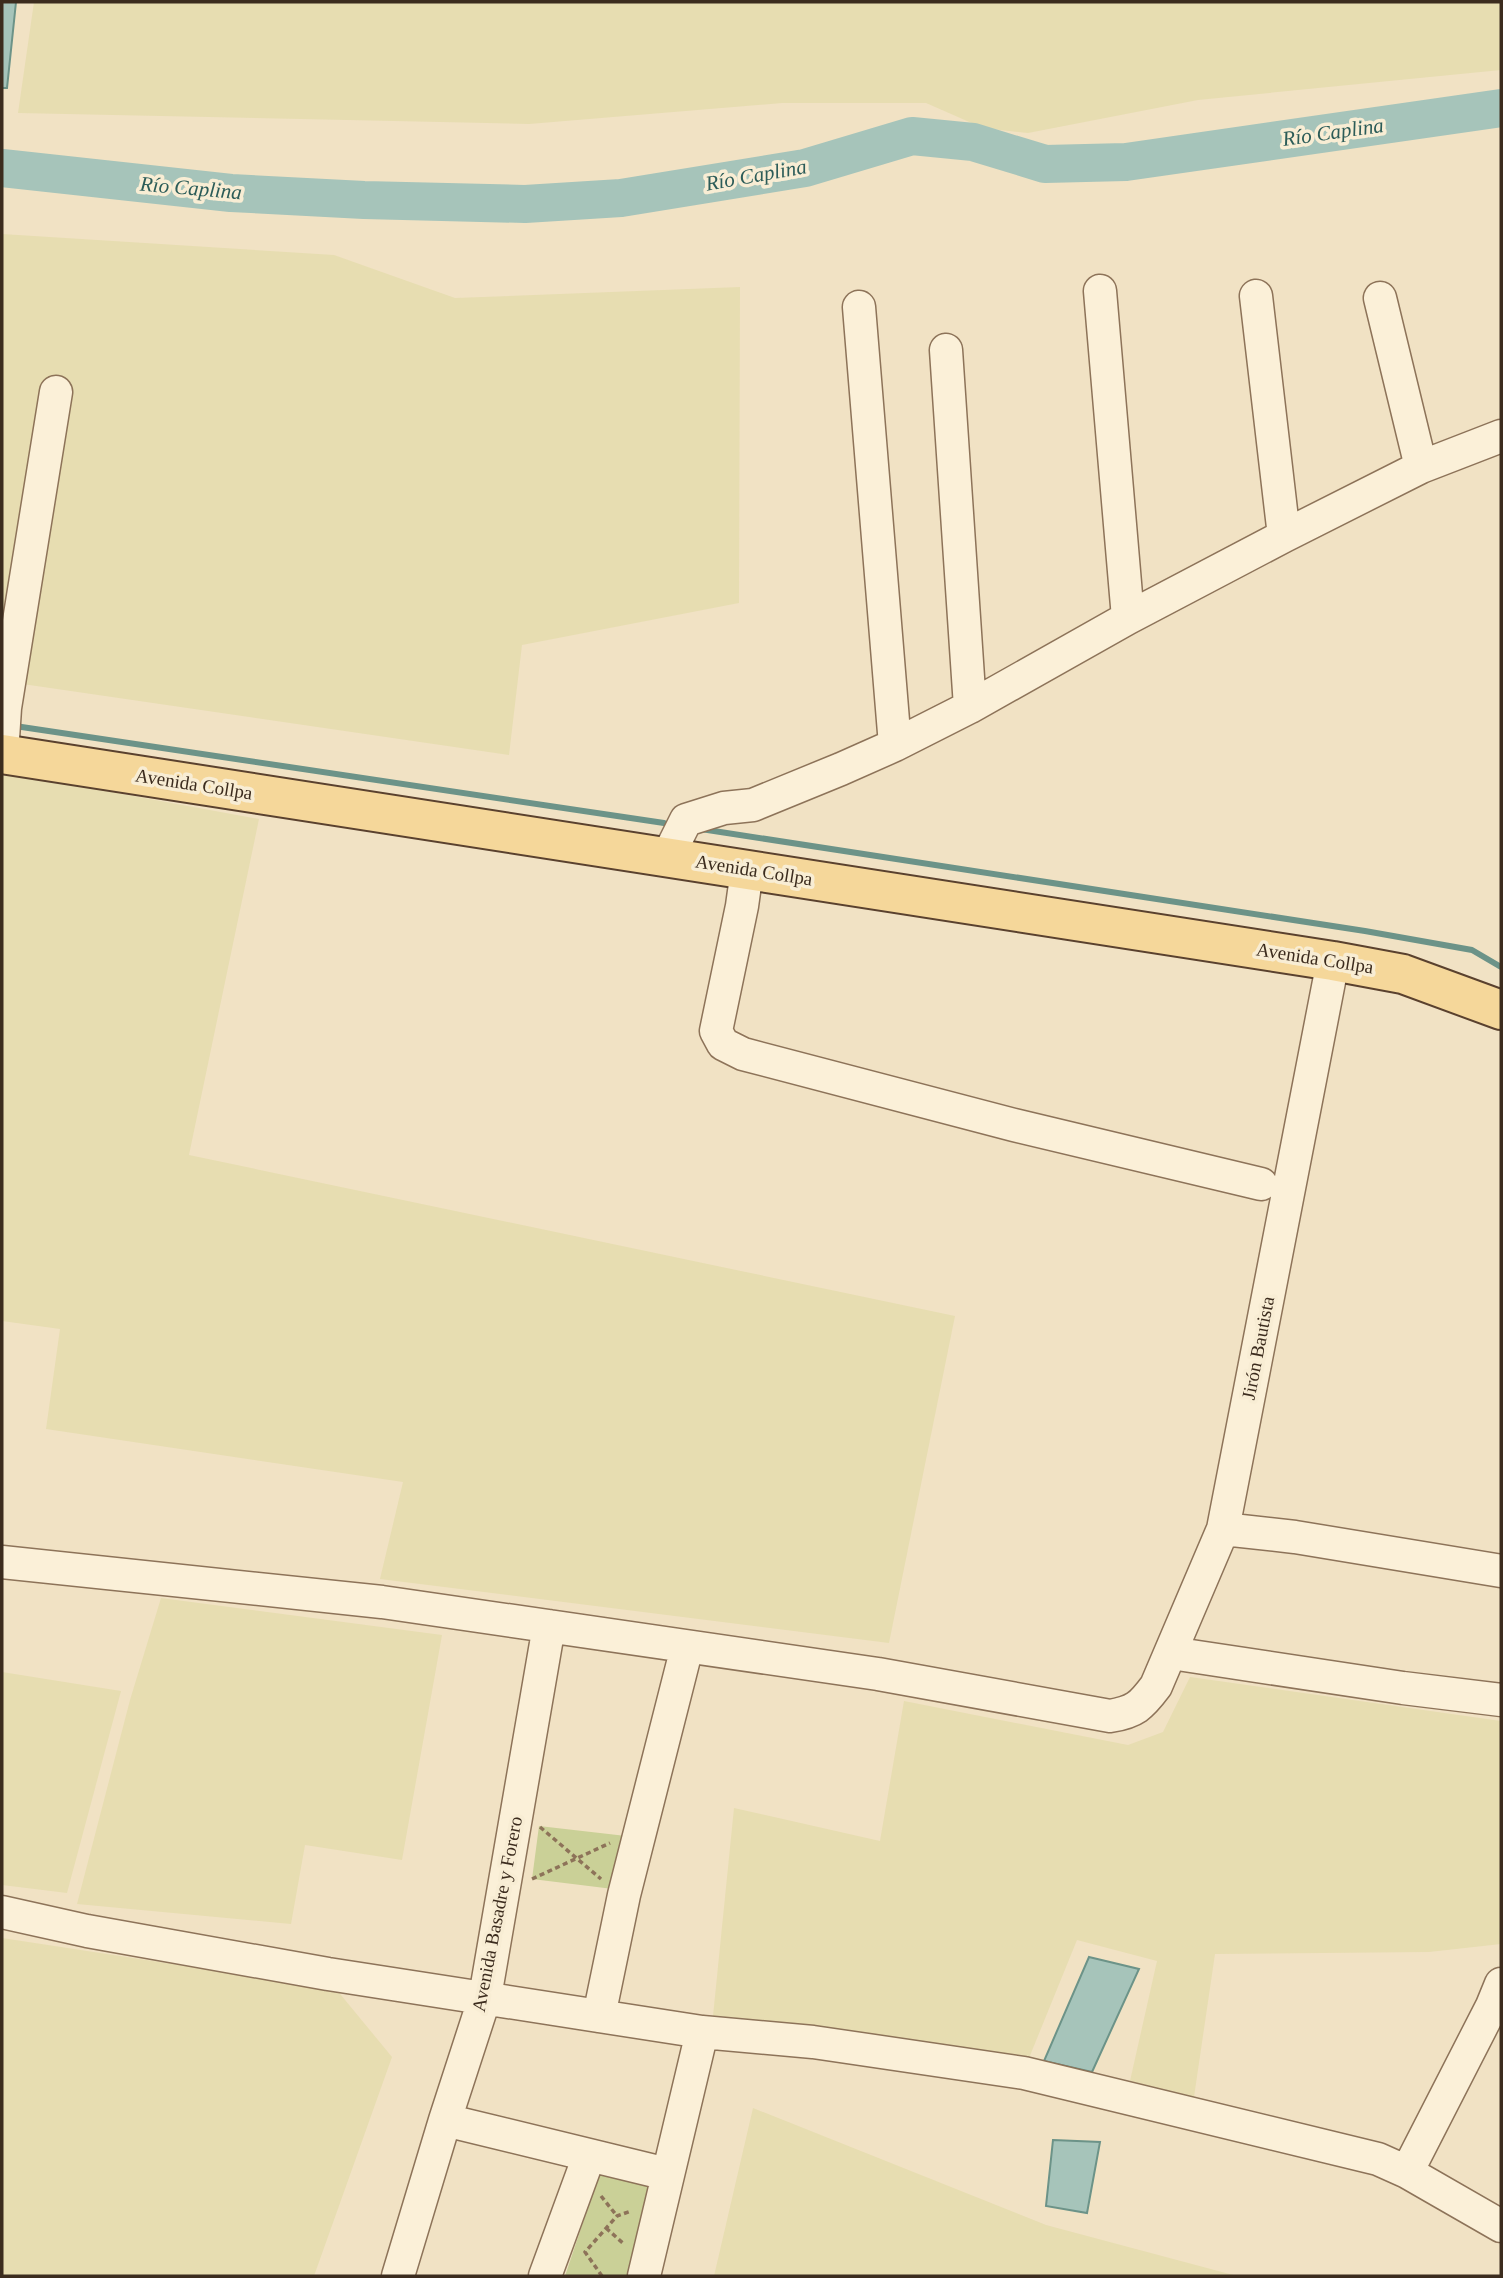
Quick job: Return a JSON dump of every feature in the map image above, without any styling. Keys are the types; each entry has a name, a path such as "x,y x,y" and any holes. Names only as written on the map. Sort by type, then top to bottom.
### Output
{"main road":[{"name":"Avenida Collpa","path":"2,754 1333,961 1403,974 1501,1010"}],"street":[{"path":"1100,290 1128,618"},
{"path":"1256,296 1284,536"},
{"path":"1380,298 1421,467"},
{"path":"859,307 895,745"},
{"path":"946,350 970,707"},
{"path":"2,754 5,708 56,392"},
{"path":"668,856 686,820 724,808 753,805 895,745 1284,536 1421,467 1501,436"},
{"path":"747,870 716,1031 727,1048 1014,1125 1261,1184"},
{"name":"Jirón Bautista","path":"687,1647 878,1674 1110,1716 1128,1713 1142,1704 1171,1653 1223,1529 1333,961"},
{"path":"1223,1529 1295,1537 1501,1571"},
{"path":"2,1562 382,1602 687,1647 624,1895 599,2016"},
{"name":"Avenida Basadre y Forero","path":"398,2276 485,1997 549,1626"},
{"path":"1171,1653 1501,1700"},
{"path":"2,1912 87,1931 314,1972 702,2032 813,2042 1024,2073 1378,2159 1407,2172 1501,2226"},
{"path":"1407,2172 1501,1984"},
{"path":"644,2276 702,2032"},
{"path":"445,2120 667,2174"},
{"path":"544,2276 589,2156"}],"path":[{"path":"540,1826 604,1881"},
{"path":"532,1879 614,1841"},
{"path":"595,2188 617,2217"},
{"path":"602,2276 585,2252 617,2217 642,2208"}],"shaded area":[{"path":"34,2 1501,2 1501,70 1198,100 1028,133 983,128 926,103 782,103 529,124 18,113"},
{"path":"2,234 334,255 455,298 740,287 739,603 522,645 509,755 2,681"},
{"path":"2,772 259,819 189,1155 955,1316 889,1643 380,1579 403,1482 46,1429 60,1329 2,1321"},
{"path":"161,1598 442,1635 402,1860 305,1845 291,1924 77,1904 130,1700"},
{"path":"2,1672 121,1691 67,1893 2,1885"},
{"path":"1190,1677 1501,1721 1501,1944 1429,1952 1215,1954 1194,2097 1130,2081 1157,1961 1077,1940 1027,2063 713,2016 734,1808 880,1841 904,1701 1128,1745 1163,1732"},
{"path":"2,1938 336,1989 392,2057 314,2276 2,2276"},
{"path":"753,2108 1046,2225 1237,2276 714,2276"}],"green space":[{"path":"539,1826 626,1836 613,1889 532,1879"},
{"path":"603,2163 662,2180 639,2276 565,2276"}],"water":[{"path":"2,2 16,2 7,88 2,88"},
{"path":"1089,1957 1139,1969 1092,2072 1044,2061"},
{"path":"1053,2140 1100,2142 1087,2213 1046,2206"}],"waterway":[{"name":"Río Caplina","path":"2,168 231,193 525,204 621,198 805,168 912,136 973,142 1045,164 1126,162 1501,108"},
{"path":"15,726 664,823"},
{"path":"701,829 1365,931 1472,950 1501,967"}]}
